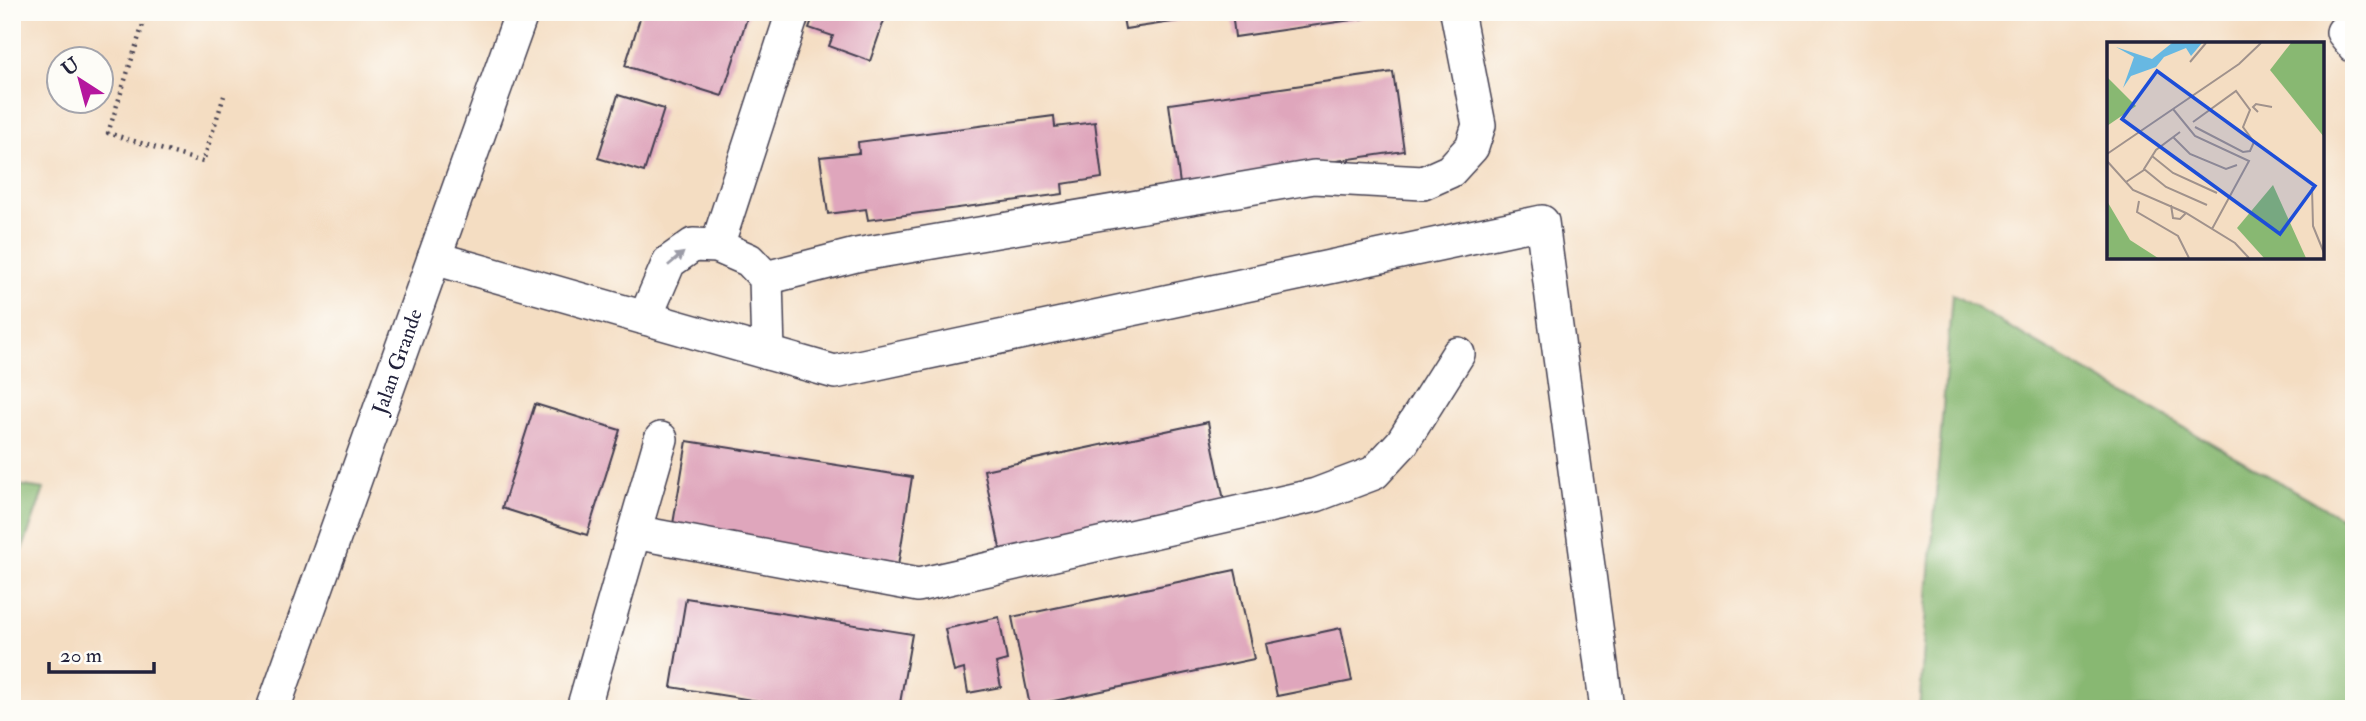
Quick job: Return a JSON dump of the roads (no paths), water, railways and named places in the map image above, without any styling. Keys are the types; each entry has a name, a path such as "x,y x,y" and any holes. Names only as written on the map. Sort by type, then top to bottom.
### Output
{"street":[{"name":"Jalan Grande","path":"273,709 522,12"},
{"path":"717,246 793,12"},
{"path":"766,278 856,255 1314,177 1423,183 1450,171 1472,147 1479,125 1457,12"},
{"path":"434,258 835,372 1542,222 1607,709"},
{"path":"645,318 668,262 693,245 717,246 749,260 766,278 768,353"},
{"path":"634,532 918,584 1316,495 1374,473 1402,443 1458,354"},
{"path":"583,709 661,439"}]}
